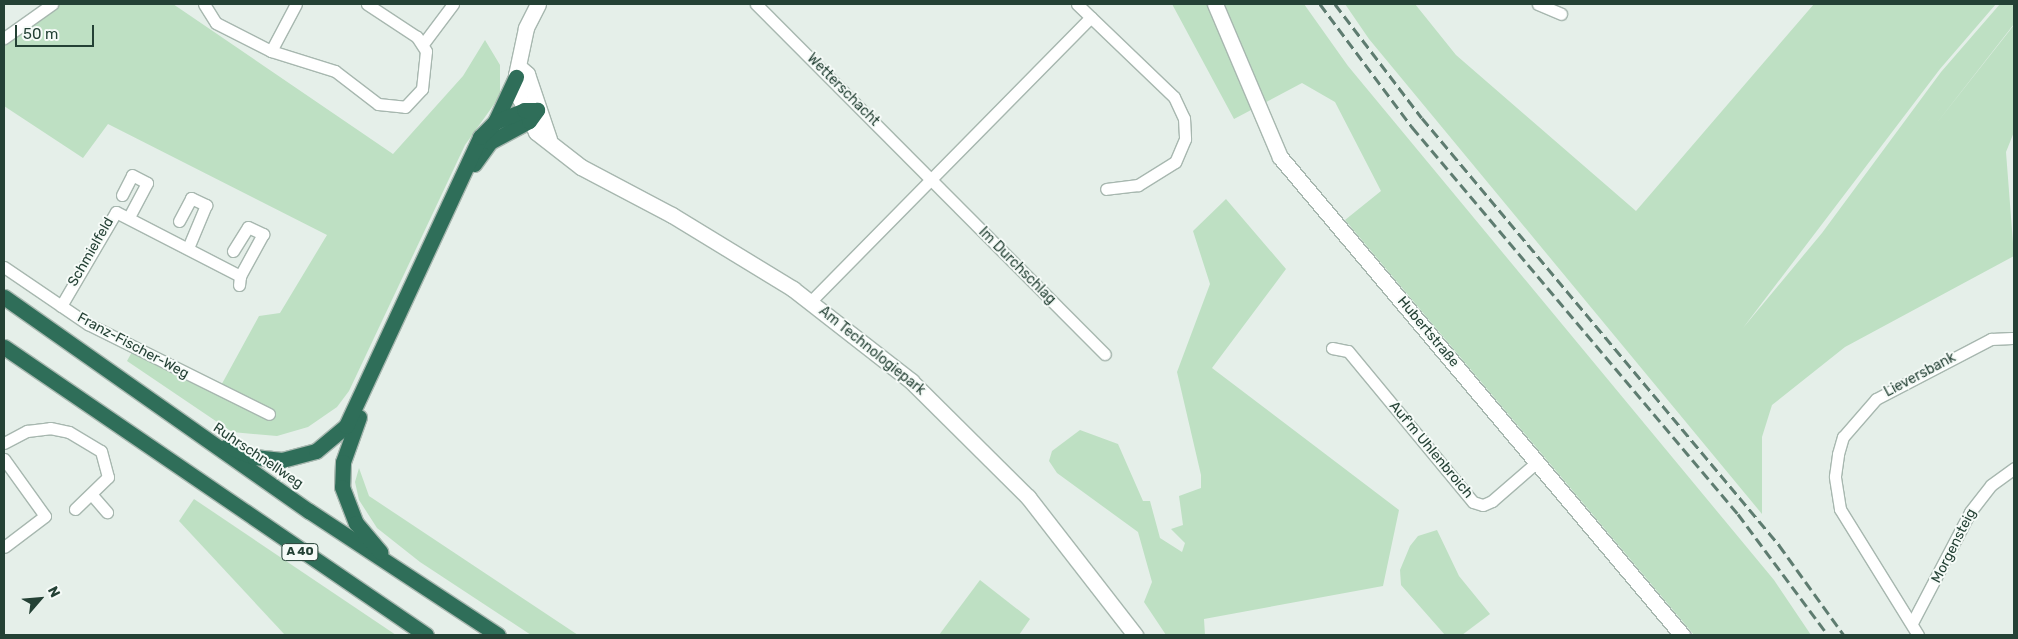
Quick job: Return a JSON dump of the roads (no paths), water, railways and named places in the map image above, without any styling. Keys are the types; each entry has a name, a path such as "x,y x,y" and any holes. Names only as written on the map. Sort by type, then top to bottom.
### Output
{"highway":[{"path":"193,432 254,457 282,460 316,451 340,431 364,394 470,155 495,122 518,72"},
{"path":"495,122 530,114"},
{"path":"392,566 351,514 342,487 345,455 476,160 490,142 530,114"},
{"name":"Ruhrschnellweg","path":"4,298 193,432 498,635"},
{"name":"A 40","path":"4,347 426,635"}],"street":[{"path":"4,38 52,4"},
{"path":"204,4 216,23 271,51 328,68 378,104 398,108 415,100 422,89 427,57 424,44 396,21 368,4"},
{"path":"271,51 296,4"},
{"path":"291,15 300,4"},
{"path":"424,44 453,4"},
{"name":"Am Technologiepark","path":"538,4 524,36 518,72 530,114 549,139 581,167 672,215 810,302 911,381 969,435 1060,535 1135,635"},
{"name":"Wetterschacht","path":"756,4 929,177"},
{"path":"1077,4 1174,97 1185,129 1182,150 1165,171 1138,184 1106,188"},
{"name":"Hubertstraße","path":"1215,4 1280,157 1682,635"},
{"path":"1538,4 1561,14"},
{"path":"810,302 929,177 1091,17"},
{"name":"Schmielfeld","path":"122,195 132,175 147,183 129,217"},
{"name":"Im Durchschlag","path":"929,177 1105,354"},
{"path":"178,221 191,198 206,205 188,248"},
{"name":"Schmielfeld","path":"61,306 111,215 129,217 188,248 240,280 263,234 248,227 233,251"},
{"name":"Franz-Fischer-Weg","path":"4,267 61,306 136,349 269,414"},
{"name":"Lieversbank","path":"1912,623 1840,509 1835,476 1843,437 1863,411 1889,390 1991,339 2012,338"},
{"name":"Auf'm Uhlenbroich","path":"1332,348 1348,351 1473,502 1483,505 1492,501 1537,462"},
{"path":"4,443 27,431 50,428 86,440 108,462 108,477 75,509"},
{"path":"4,459 45,516 4,547"},
{"name":"Morgensteig","path":"1912,623 1970,512 1992,485 2014,468"},
{"path":"92,494 107,512"},
{"path":"1912,623 1918,635"}],"railway":[{"path":"1320,4 1412,127 1738,514 1828,635"},
{"path":"1335,4 1422,118 1779,545 1844,635"}]}
